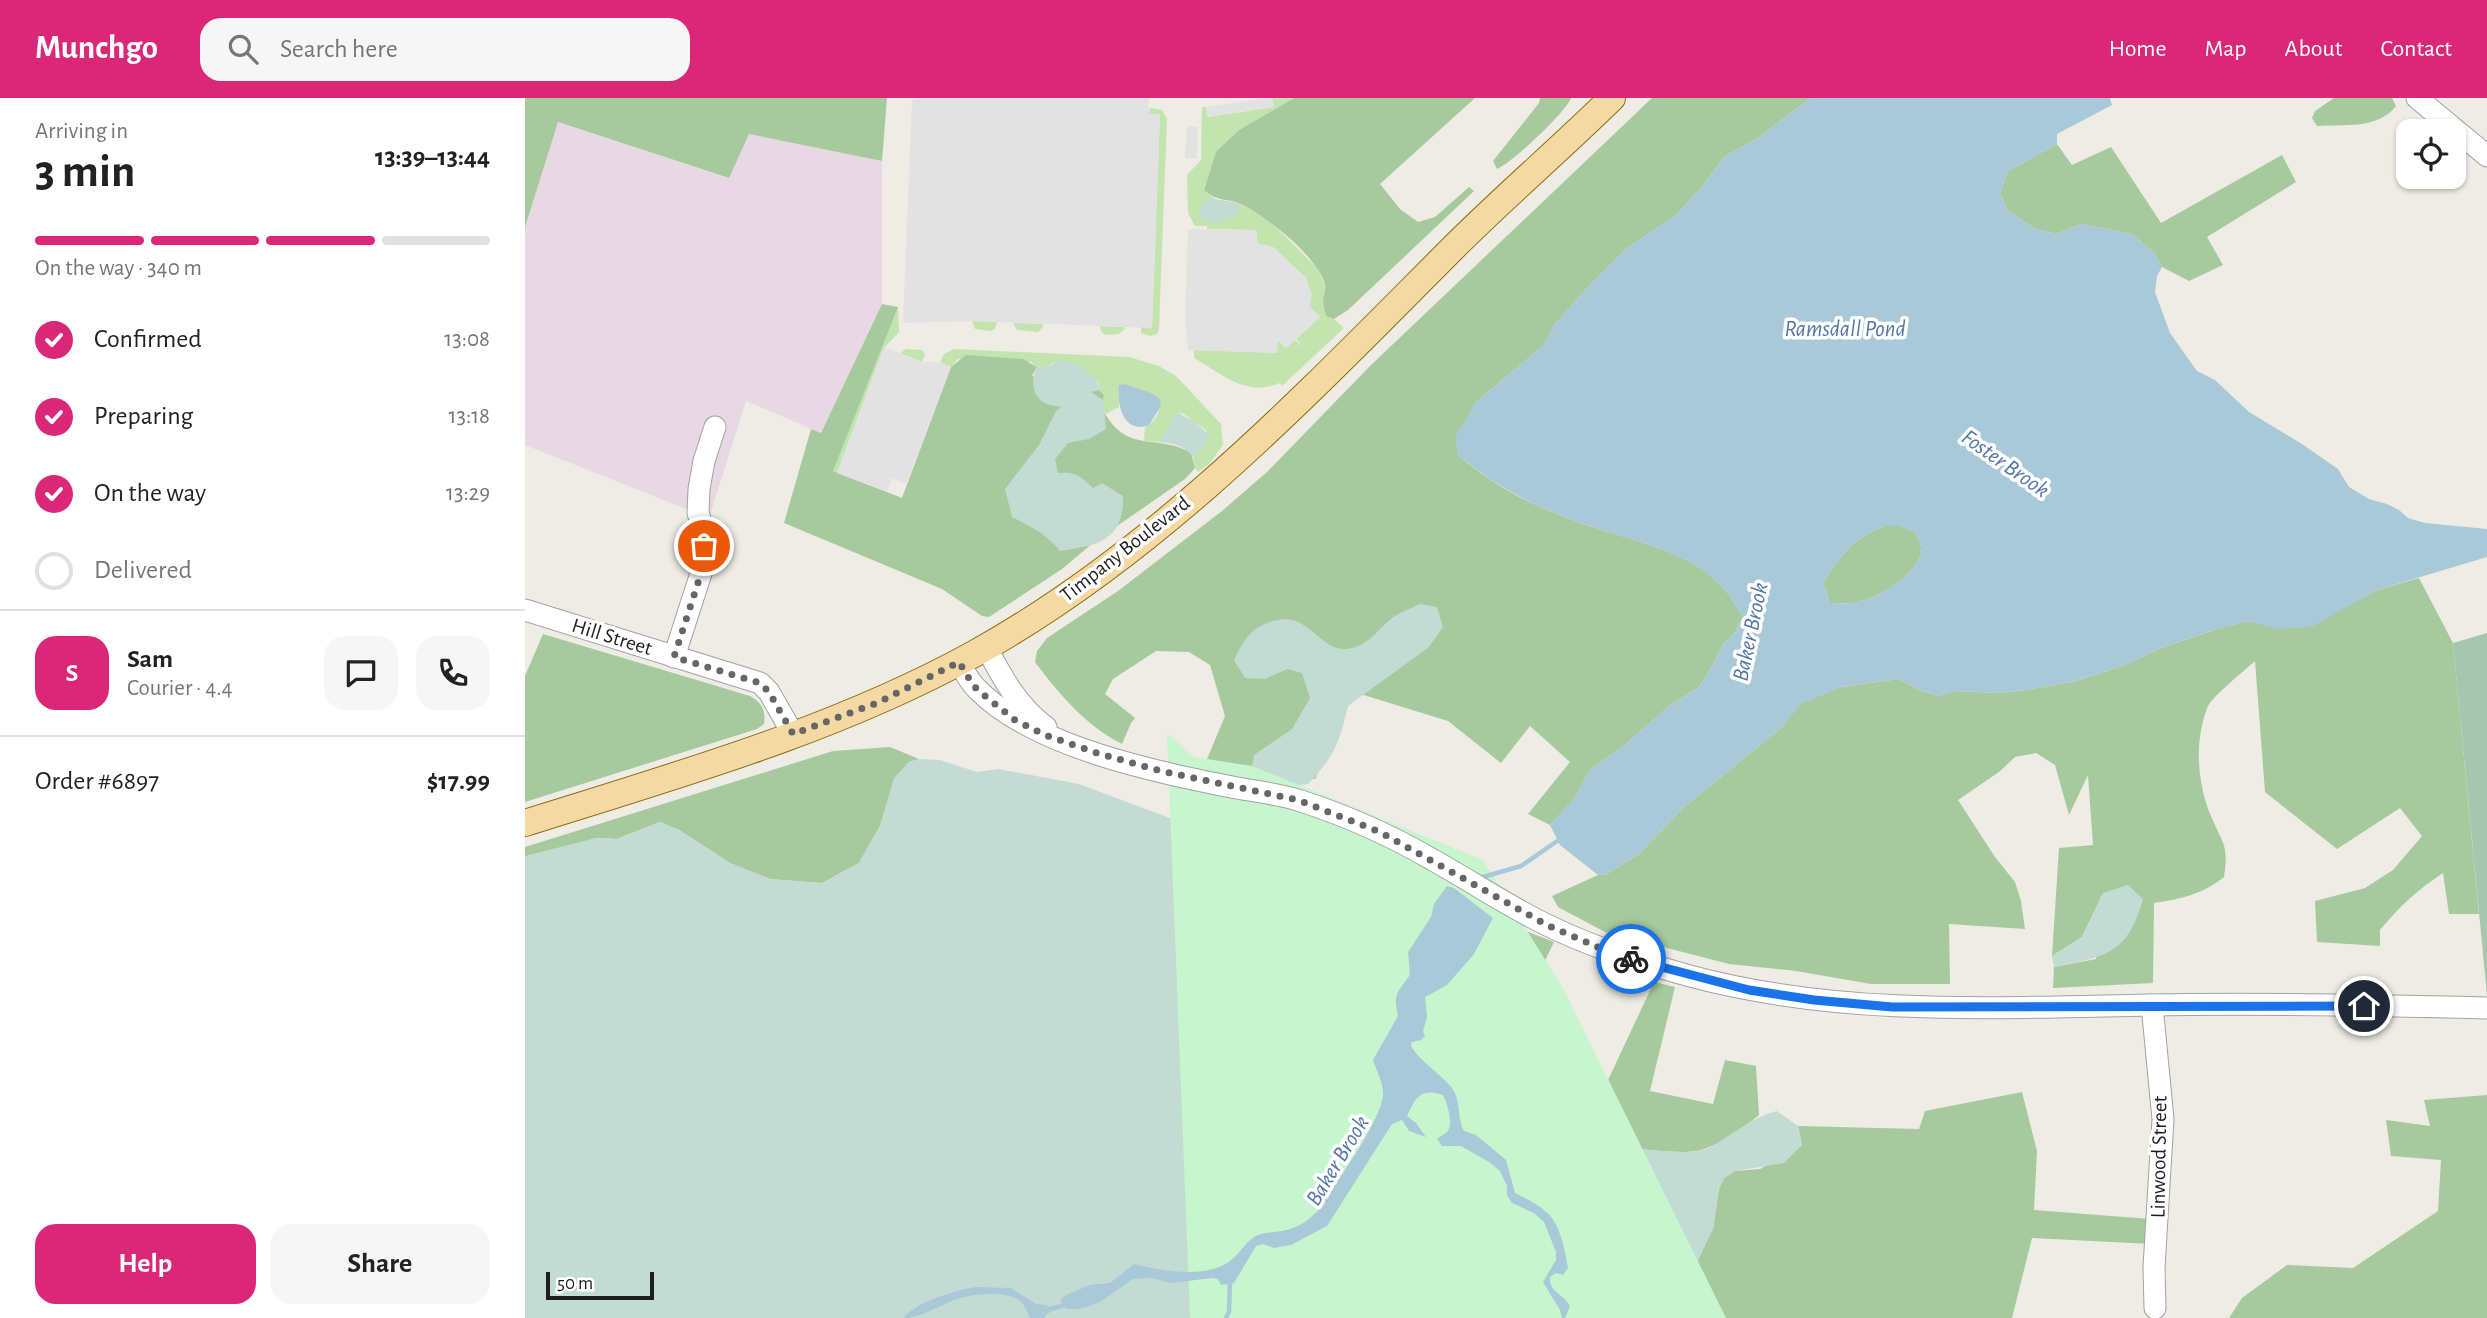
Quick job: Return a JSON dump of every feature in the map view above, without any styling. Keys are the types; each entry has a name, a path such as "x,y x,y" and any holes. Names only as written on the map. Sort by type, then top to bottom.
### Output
{"main road":[{"name":"Timpany Boulevard","path":"525,823 666,778 877,703 986,647 1084,583 1206,486 1294,407 1463,238 1612,98"}],"street":[{"path":"2417,98 2487,156"},
{"path":"674,657 705,561 704,531 698,513 699,489 704,461 715,427"},
{"name":"Hill Street","path":"525,610 760,683 775,699 793,734"},
{"path":"986,647 1001,676 1027,711 1065,741"},
{"path":"959,662 973,685 1015,720 1045,735 1161,771 1298,800 1380,832 1535,919 1607,951 1749,990 1814,1000 1892,1007 2153,1005 2487,1008"},
{"name":"Linwood Street","path":"2153,1005 2163,1119 2154,1267 2155,1308"}],"shaded area":[{"path":"1149,98 1148,114 1160,114 1152,328 972,321 903,323 912,100"},
{"path":"1272,98 1274,107 1207,117 1206,107"},
{"path":"557,122 728,178 749,134 882,161 882,304 821,433 746,401 709,518 525,445 525,227"},
{"path":"1187,126 1198,127 1197,159 1185,158"},
{"path":"1188,229 1256,230 1258,244 1273,247 1306,278 1312,294 1310,307 1320,317 1286,348 1278,339 1277,353 1188,350 1185,321"},
{"path":"884,347 922,362 940,362 951,367 906,484 892,478 887,492 837,473"}],"green space":[{"path":"525,98 887,98 882,161 749,134 729,178 558,122 525,227"},
{"path":"1272,98 1294,98 1239,130 1217,152 1204,189 1215,199 1209,198 1240,207 1238,203 1265,216 1317,268 1326,287 1323,302 1326,316 1344,328 1282,386 1280,383 1256,387 1245,386 1215,371 1194,358 1194,350 1277,353 1277,339 1286,348 1295,340 1304,348 1296,339 1320,317 1310,307 1306,278 1273,247 1258,244 1256,230 1207,229 1207,226 1195,226 1188,213 1187,175 1201,160 1202,107 1206,107 1208,117 1273,107"},
{"path":"1294,98 1475,98 1380,184 1400,209 1418,222 1435,217 1469,187 1474,191 1348,310 1334,319 1326,316 1323,300 1325,284 1320,273 1302,250 1254,211 1215,197 1204,190 1216,152 1239,130"},
{"path":"1540,98 1571,98 1538,136 1497,169 1493,161 1539,103"},
{"path":"1652,98 1810,98 1758,138 1724,157 1702,187 1676,215 1626,249 1588,287 1555,324 1544,345 1476,402 1458,455 1485,476 1539,506 1673,554 1710,575 1728,593 1743,617 1735,633 1723,644 1699,687 1668,707 1626,744 1590,770 1575,798 1550,825 1528,814 1570,762 1530,726 1501,763 1448,721 1354,692 1315,779 1205,764 1225,716 1210,665 1189,652 1156,651 1113,679 1105,694 1135,718 1122,744 1085,719 1035,662 1037,651 1047,638 1118,591 1222,511 1267,472 1370,366"},
{"path":"2334,98 2392,98 2396,106 2388,114 2370,122 2317,126 2312,118 2315,111"},
{"path":"1150,108 1162,110 1167,119 1159,329 1157,334 1150,336 1141,333 1141,327 1152,327 1160,114 1148,114"},
{"path":"2057,144 2072,165 2111,147 2161,223 2282,155 2296,182 2207,237 2223,265 2189,281 2162,267 2155,254 2132,234 2081,224 2056,234 2035,229 2007,210 2000,193 2008,171"},
{"path":"1209,198 1238,203 1240,207 1237,213 1228,218 1209,222 1200,217 1200,208"},
{"path":"882,304 898,307 833,471 902,498 951,367 966,355 1023,359 1037,367 1032,376 1080,398 1099,390 1104,395 1101,408 1118,430 1135,439 1182,448 1191,453 1195,468 1185,479 1094,542 1062,569 989,617 982,616 942,589 784,523 811,429 821,433"},
{"path":"898,307 899,332 884,348 837,473 832,470"},
{"path":"972,321 997,322 995,329 991,331 975,329"},
{"path":"1013,323 1043,324 1043,327 1038,332 1017,330"},
{"path":"1100,326 1125,329 1119,334 1105,335"},
{"path":"906,349 922,350 925,354 922,362 900,353"},
{"path":"954,349 1129,357 1159,366 1176,376 1221,424 1223,445 1209,464 1198,472 1193,457 1208,440 1206,430 1182,413 1175,415 1160,442 1144,441 1145,427 1155,419 1160,407 1160,399 1151,393 1118,391 1119,407 1106,414 1101,407 1104,395 1099,390 1098,382 1054,362 1050,366 1037,367 1031,362 958,359 951,367 940,362 944,354"},
{"path":"1059,360 1076,364 1096,378 1099,390 1091,392 1103,400 1106,429 1089,439 1068,443 1055,459 1058,473 1078,476 1093,488 1102,483 1123,496 1119,523 1114,532 1097,543 1060,551 1032,527 1012,517 1005,489 1039,445 1056,411 1062,407 1049,405 1041,400 1035,392 1033,382 1037,367 1050,366"},
{"path":"1178,413 1195,422 1208,434 1208,440 1193,457 1183,448 1160,442"},
{"path":"1884,526 1900,526 1915,532 1921,548 1914,567 1896,584 1873,597 1852,603 1830,603 1823,583 1836,564 1855,543"},
{"path":"2419,578 2453,643 2479,914 2449,914 2443,873 2401,906 2380,930 2380,946 2317,942 2315,901 2365,888 2393,870 2422,836 2400,808 2337,849 2265,792 2255,661 2208,706 2201,733 2200,776 2206,803 2224,845 2224,877 2191,895 2154,903 2153,983 2053,988 2054,967 2096,959 2103,893 2082,937 2052,956 2059,848 2093,845 2088,775 2069,815 2055,765 2036,753 2015,757 1999,772 1958,800 1995,857 2015,882 2025,929 1949,924 1950,984 1871,984 1796,971 1729,964 1605,932 1558,907 1552,896 1598,875 1607,874 1639,854 1683,808 1781,728 1801,703 1841,687 1899,679 1921,691 1938,696 1955,691 2000,693 2076,681 2217,629 2248,621 2260,623 2345,607 2377,590"},
{"path":"1420,604 1437,607 1443,627 1429,647 1348,706 1335,748 1308,784 1278,783 1252,766 1254,755 1292,729 1310,698 1302,673 1287,669 1265,679 1245,678 1234,660 1252,632 1270,622 1284,619 1305,626 1340,649 1352,648 1370,638 1395,616"},
{"path":"2487,633 2487,995 2453,643"},
{"path":"543,634 750,696 762,707 764,724 757,729 525,802 525,676"},
{"path":"1167,733 1194,757 1252,766 1483,860 1564,990 1726,1318 1190,1318"},
{"path":"890,747 919,759 909,762 895,778 880,826 859,863 822,883 768,879 730,863 679,830 660,822 617,839 596,838 525,859 525,847 833,751"},
{"path":"919,759 940,760 977,772 998,769 1079,784 1170,818 1586,1141 1665,1151 1696,1151 1706,1149 1750,1122 1777,1111 1798,1126 1802,1145 1784,1163 1735,1171 1724,1178 1719,1189 1713,1229 1695,1267 1624,1318 525,1318 525,856 596,838 618,839 660,822 679,830 730,863 771,879 822,883 859,863 880,826 894,778 909,762"},
{"path":"2128,885 2143,899 2137,917 2122,942 2101,956 2054,967 2052,956 2082,937 2103,893"},
{"path":"1493,918 1554,942 1539,973 1594,1110 1654,982 1675,987 1650,1091 1713,1104 1725,1060 1756,1066 1759,1115 1726,1139 1693,1151 1663,1151 1586,1141"},
{"path":"2022,1092 2037,1151 2034,1210 2150,1219 2151,1244 2032,1238 2012,1318 1624,1318 1713,1229 1719,1189 1724,1178 1735,1171 1760,1169 1802,1145 1798,1126 1919,1129 1925,1111"},
{"path":"2487,1095 2487,1318 2229,1318 2242,1298 2287,1265 2353,1268 2438,1211 2441,1160 2391,1156 2386,1120 2430,1126 2424,1100"}],"water":[{"name":"Ramsdall Pond","path":"1810,98 2110,98 2112,105 2057,134 2057,144 2008,171 2000,193 2007,210 2035,229 2056,234 2081,224 2132,234 2155,254 2162,267 2157,276 2155,292 2170,333 2197,371 2215,380 2249,412 2338,469 2349,487 2369,499 2387,504 2408,518 2425,523 2487,529 2487,557 2377,590 2311,627 2278,629 2248,621 2161,648 2125,665 2076,681 2000,693 1955,691 1938,696 1921,691 1899,679 1841,687 1801,704 1781,728 1683,808 1639,854 1607,874 1598,875 1560,845 1550,825 1575,798 1590,770 1626,744 1668,707 1699,687 1723,644 1735,633 1743,617 1725,590 1710,575 1673,554 1570,519 1525,499 1498,484 1458,455 1455,437 1476,402 1544,345 1555,324 1626,249 1676,215 1702,187 1724,157 1758,138","holes":["1884,526 1900,526 1915,532 1921,548 1919,558 1906,576 1884,592 1862,601 1830,603 1823,583 1848,549"]},
{"path":"1125,384 1160,399 1161,406 1149,425 1133,426 1123,416 1118,393 1119,385"},
{"path":"1447,886 1454,888 1493,918 1474,954 1447,985 1425,997 1425,1036 1412,1042 1411,1046 1454,1092 1464,1131 1476,1135 1506,1160 1515,1193 1542,1208 1555,1222 1568,1268 1563,1275 1556,1273 1550,1277 1550,1282 1570,1306 1565,1318 1562,1318 1543,1282 1556,1260 1556,1252 1544,1222 1534,1213 1512,1203 1500,1171 1489,1162 1461,1146 1442,1146 1437,1139 1446,1133 1450,1119 1443,1095 1436,1093 1420,1095 1407,1116 1426,1137 1409,1131 1402,1120 1392,1124 1327,1226 1291,1245 1274,1248 1263,1244 1256,1246 1234,1283 1221,1285 1218,1279 1212,1278 1171,1283 1151,1278 1133,1279 1100,1302 1080,1309 1066,1309 1060,1300 1066,1295 1090,1285 1110,1283 1134,1264 1183,1272 1220,1267 1258,1235 1294,1228 1317,1212 1357,1152 1382,1102 1383,1091 1373,1060 1398,1016 1397,994 1410,975 1408,952"},
{"path":"976,1287 1011,1288 1036,1304 1047,1305 1050,1312 1043,1318 1030,1318 1019,1300 1004,1295 987,1294 954,1300 922,1314 903,1318 927,1302"}],"waterway":[{"name":"Baker Brook","path":"1483,877 1521,866 1563,837"},
{"path":"1226,1318 1229,1312 1230,1281"},
{"name":"Baker Brook","path":"1047,1310 1069,1304"}],"way so far":[{"path":"704,546 705,561 674,657 760,683 769,692 793,734 877,703 959,662 980,692 1015,720 1045,735 1161,771 1298,800 1380,832 1547,925 1631,959"}],"route":[{"path":"1631,959 1749,990 1814,1000 1892,1007 2364,1006"}],"water label":[{"name":"Foster Brook","path":"2005,464"}]}
